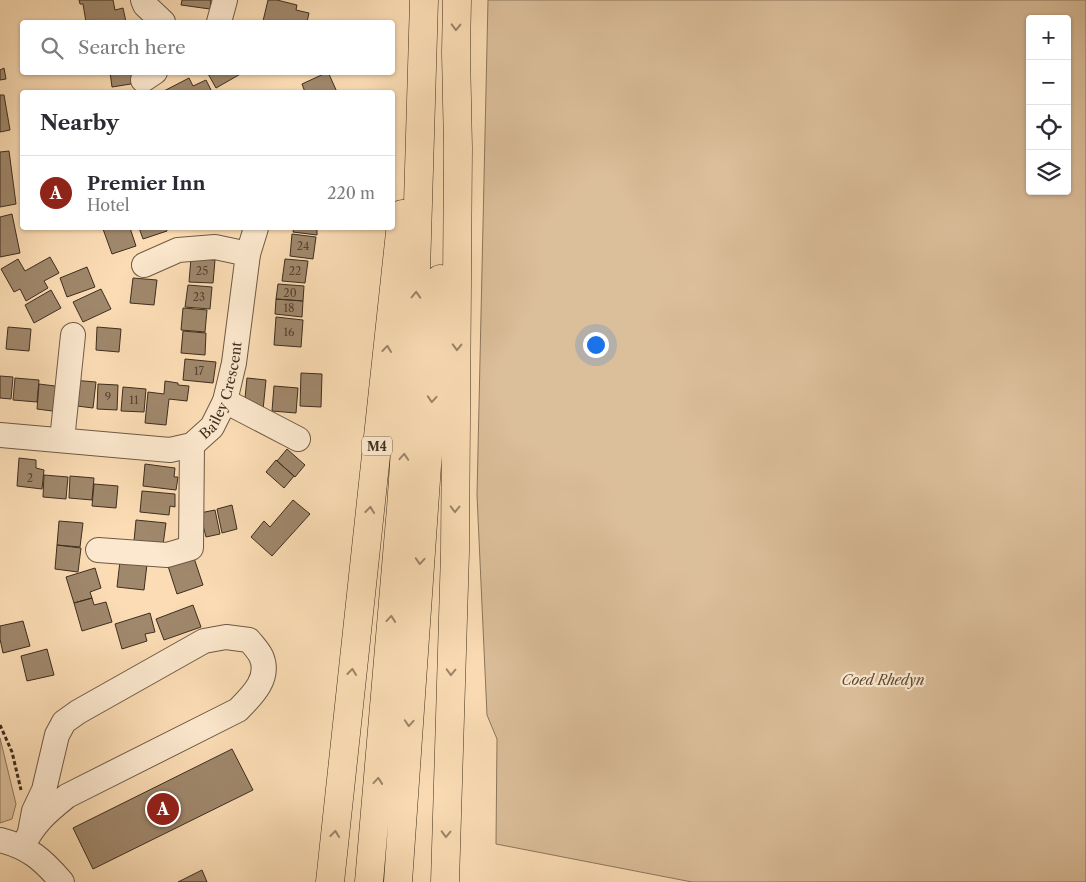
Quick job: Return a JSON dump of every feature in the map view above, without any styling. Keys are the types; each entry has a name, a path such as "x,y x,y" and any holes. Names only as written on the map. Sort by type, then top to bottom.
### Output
{"highway":[{"path":"445,881 455,552 458,148 457,0"},
{"name":"M4","path":"330,882 424,5"},
{"name":"M4","path":"369,882 400,518 415,305 424,5"},
{"path":"398,882 456,53"}],"street":[{"path":"143,0 161,20"},
{"path":"220,20 225,0"},
{"name":"Bailey Crescent","path":"0,435 170,450 192,445 212,426 225,401 234,363 248,254 255,230"},
{"path":"144,266 178,250 216,247 248,254"},
{"path":"62,440 73,335"},
{"path":"225,401 298,439"},
{"path":"98,550 167,555 191,548 192,445"},
{"path":"226,637 249,640 261,657 264,673 255,694 238,710 67,796 43,815 26,839 34,811 44,790 56,734 64,722 78,712 204,641 226,637"},
{"path":"0,840 26,839"},
{"path":"26,839 62,882"}],"path":[{"path":"0,725 12,752 22,796"}],"green space":[{"name":"Coed Rhedyn","path":"488,0 1086,0 1086,882 692,882 496,844 497,739 487,715 477,495"},
{"path":"0,738 16,804 12,819 0,823"}],"building":[{"path":"79,0 113,0 115,10 123,8 126,20 86,20 83,4 80,4"},
{"path":"182,0 211,0 210,9 181,5"},
{"path":"268,0 277,0 297,5 296,10 309,13 307,20 263,20"},
{"path":"4,68 6,79 0,80 0,70"},
{"path":"110,75 136,75 137,83 112,87"},
{"path":"209,75 239,75 216,88"},
{"path":"322,75 329,75 336,90 304,90 302,84"},
{"path":"189,78 193,86 206,80 211,90 166,90"},
{"path":"0,95 4,95 10,130 0,132"},
{"path":"9,151 16,204 0,207 0,152"},
{"path":"12,214 20,253 0,257 0,217"},
{"path":"103,230 131,230 136,246 112,254"},
{"path":"140,230 167,230 167,231 143,239"},
{"path":"294,230 317,230 317,235 293,232"},
{"path":"292,234 316,237 313,259 290,256"},
{"path":"50,257 59,273 44,281 48,288 26,301 20,289 14,292 1,269 18,259 25,271"},
{"path":"191,258 215,260 213,283 189,282"},
{"path":"285,259 308,261 305,283 282,281"},
{"path":"87,267 95,287 67,297 60,278"},
{"path":"133,278 157,280 154,305 130,303"},
{"path":"278,284 304,286 303,301 276,299"},
{"path":"188,285 212,287 210,309 185,307"},
{"path":"101,289 111,309 83,322 73,302"},
{"path":"51,290 61,308 34,323 25,305"},
{"path":"276,299 303,301 302,317 275,314"},
{"path":"183,308 207,310 205,332 181,330"},
{"path":"276,317 303,320 301,347 274,345"},
{"path":"8,327 31,329 29,351 6,349"},
{"path":"97,327 121,329 119,352 96,350"},
{"path":"183,331 206,333 205,355 181,353"},
{"path":"185,359 216,362 213,383 183,380"},
{"path":"301,373 322,374 321,407 300,406"},
{"path":"0,376 13,377 11,399 0,398"},
{"path":"15,378 39,380 37,402 13,400"},
{"path":"247,378 266,380 263,410 244,408"},
{"path":"72,380 96,382 93,408 69,405"},
{"path":"165,381 189,386 187,401 169,399 166,425 145,423 148,392 164,394"},
{"path":"39,384 63,387 60,412 37,409"},
{"path":"98,384 118,385 117,410 97,409"},
{"path":"274,386 298,388 296,413 272,411"},
{"path":"123,387 146,389 144,412 121,411"},
{"path":"287,449 305,465 295,477 277,461"},
{"path":"19,458 36,460 36,468 44,470 42,489 17,486"},
{"path":"276,460 294,476 284,488 266,472"},
{"path":"145,464 175,468 174,477 178,477 176,490 143,486"},
{"path":"44,475 68,477 66,499 43,497"},
{"path":"70,476 94,478 92,500 69,498"},
{"path":"94,484 118,486 116,508 92,506"},
{"path":"142,491 175,494 175,507 170,506 169,515 140,512"},
{"path":"293,500 310,514 272,556 251,537 264,521 270,527"},
{"path":"232,505 237,529 222,533 217,509"},
{"path":"215,510 220,534 206,537 200,513"},
{"path":"136,520 166,523 163,545 134,541"},
{"path":"59,521 83,523 80,547 57,545"},
{"path":"57,545 81,548 78,572 55,569"},
{"path":"193,555 203,585 177,594 167,563"},
{"path":"120,561 147,564 144,590 117,587"},
{"path":"95,568 101,588 90,592 92,598 74,603 66,577"},
{"path":"92,598 94,605 106,602 112,622 82,631 74,603"},
{"path":"193,605 201,627 164,640 156,619"},
{"path":"150,613 155,632 145,634 147,641 122,649 115,624"},
{"path":"23,621 30,646 3,653 0,626"},
{"path":"47,649 54,675 27,681 21,656"},
{"path":"232,749 253,790 93,869 73,828"},
{"path":"202,870 207,882 178,882"}],"place":[{"name":"Premier Inn","path":"163,809"}]}
